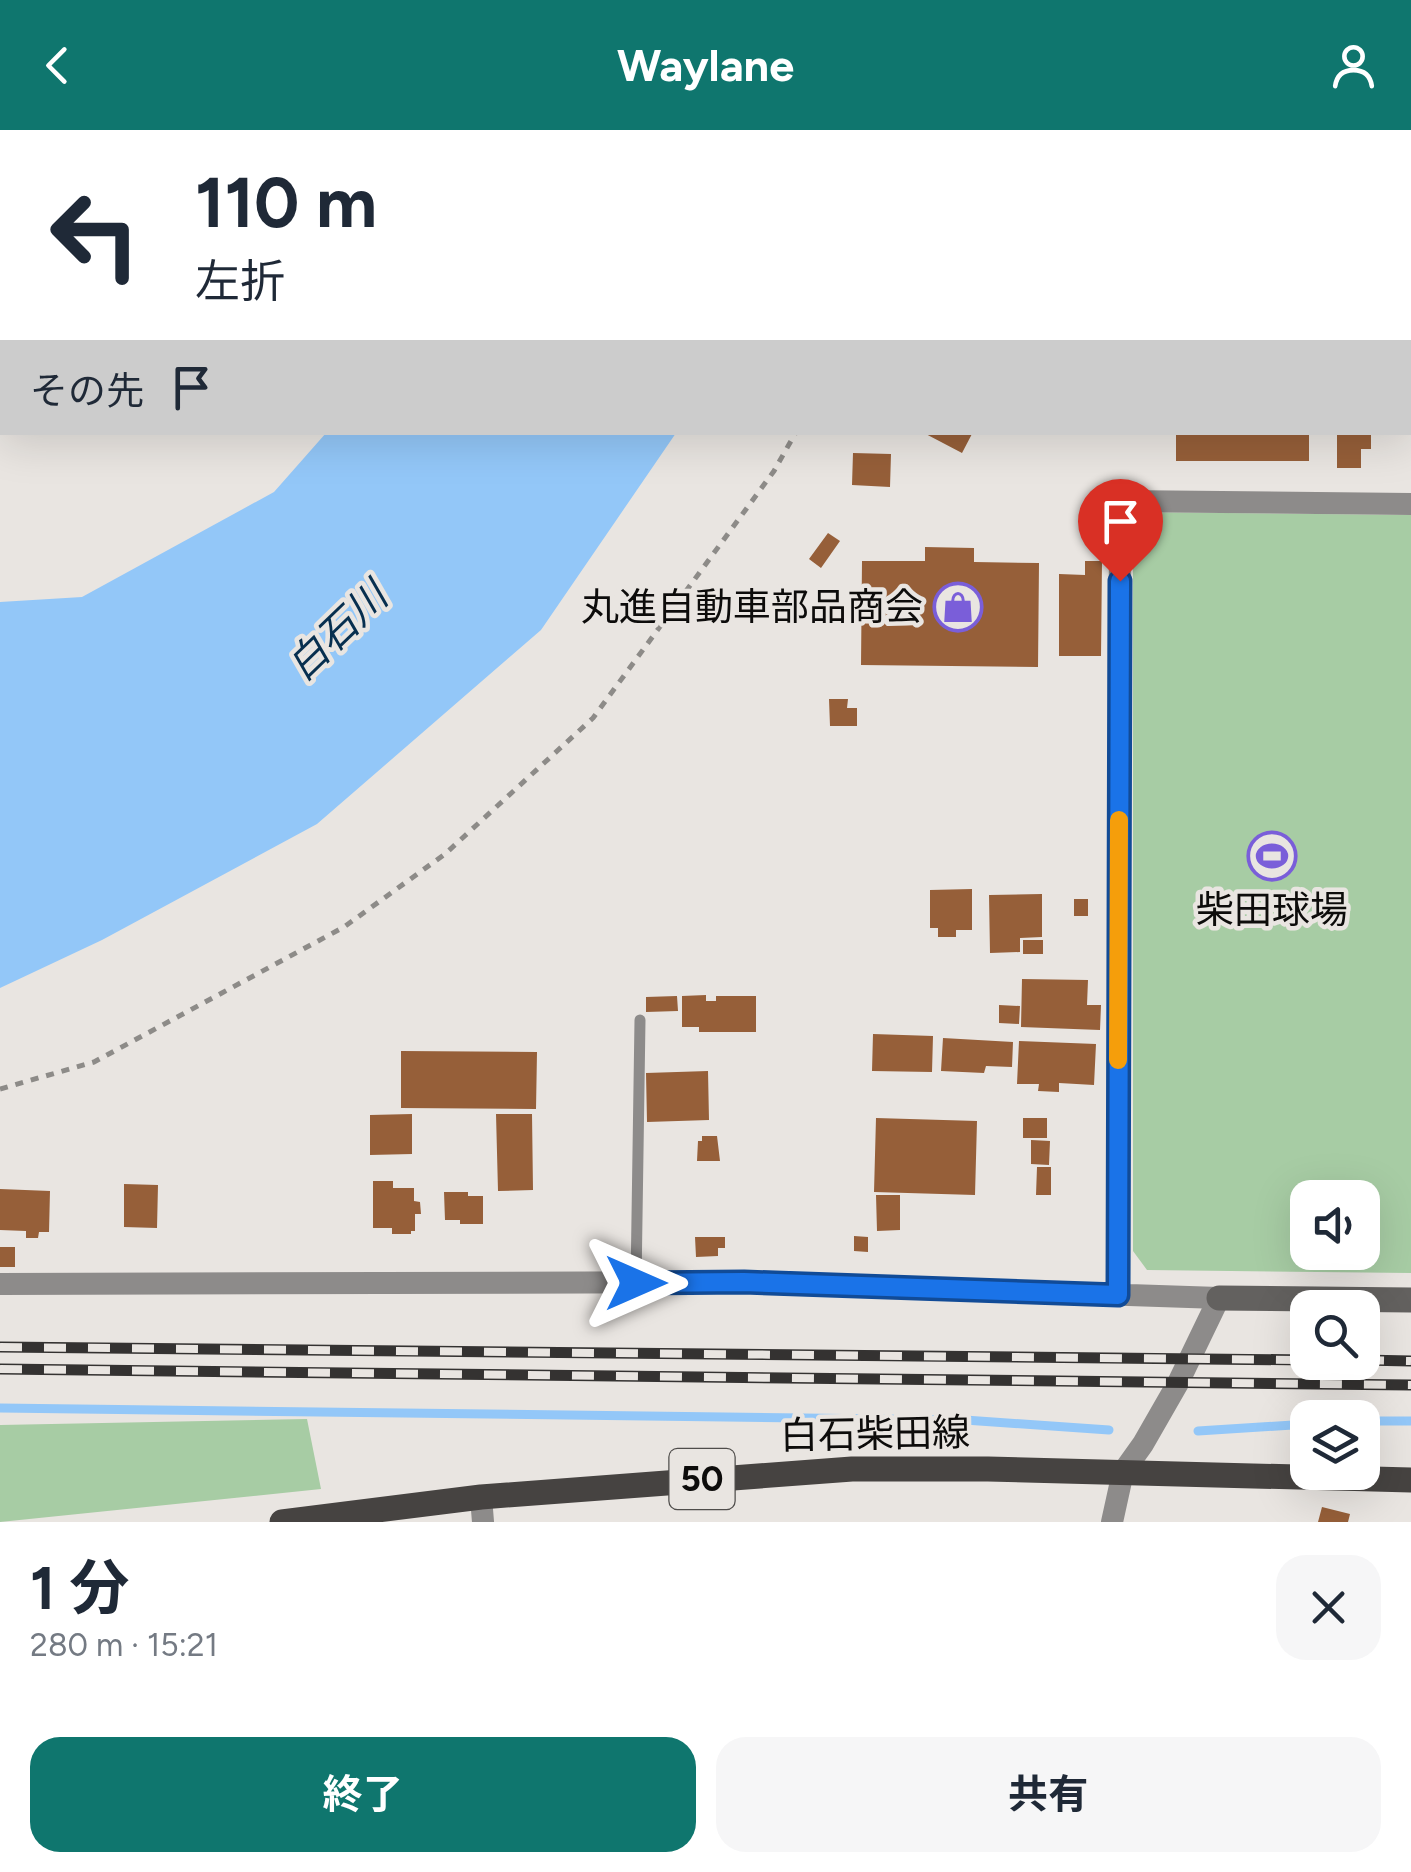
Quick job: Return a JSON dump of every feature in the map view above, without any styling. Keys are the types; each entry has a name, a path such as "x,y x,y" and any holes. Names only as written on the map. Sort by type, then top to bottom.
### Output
{"main road":[{"name":"白石柴田線","path":"282,1522 482,1510 852,1469 1411,1480"}],"street":[{"path":"1118,1295 1120,501 1411,504"},
{"path":"0,1284 763,1283 1219,1298 1411,1300"},
{"path":"1112,1522 1123,1472 1178,1382 1219,1298"}],"lane":[{"path":"636,1283 640,1020"}],"path":[{"path":"0,1090 94,1062 344,927 445,854 592,718 774,471 794,435"}],"green space":[{"name":"柴田球場","path":"1133,512 1411,515 1411,1273 1147,1270 1133,1251"},
{"path":"307,1419 321,1489 0,1522 0,1425"}],"water":[{"name":"白石川","path":"324,435 675,435 541,630 317,824 102,940 0,988 0,602 82,597 274,492"}],"building":[{"path":"928,435 971,435 962,453"},
{"path":"1176,435 1309,435 1309,461 1176,461"},
{"path":"1337,435 1371,435 1371,449 1361,449 1361,468 1337,468"},
{"path":"853,453 891,454 890,487 852,485"},
{"path":"828,533 840,541 821,568 809,559"},
{"path":"925,547 974,548 974,562 1039,563 1038,667 861,665 862,561 925,561"},
{"path":"1085,561 1102,561 1101,656 1059,656 1059,574 1085,575"},
{"path":"829,699 848,699 847,708 857,708 857,726 830,726"},
{"path":"972,889 972,930 956,930 956,937 938,937 938,928 930,928 930,890"},
{"path":"1042,894 1042,937 1020,938 1020,952 990,953 989,895"},
{"path":"1074,899 1088,899 1088,916 1074,916"},
{"path":"1023,940 1043,940 1043,954 1023,954"},
{"path":"1022,979 1088,980 1087,1005 1101,1005 1100,1030 1021,1027"},
{"path":"706,995 706,1001 716,1001 716,996 756,996 756,1032 699,1032 699,1027 682,1027 682,996"},
{"path":"677,996 678,1011 646,1012 646,997"},
{"path":"999,1005 1020,1006 1019,1024 999,1023"},
{"path":"873,1034 933,1036 932,1072 872,1071"},
{"path":"943,1038 1013,1042 1012,1067 986,1066 984,1073 941,1071"},
{"path":"1019,1041 1096,1044 1094,1085 1059,1083 1059,1092 1038,1091 1039,1084 1017,1084"},
{"path":"401,1051 537,1052 536,1109 401,1108"},
{"path":"708,1071 709,1120 647,1122 646,1073"},
{"path":"412,1114 412,1154 370,1155 370,1115"},
{"path":"496,1114 532,1114 533,1190 498,1191"},
{"path":"876,1118 977,1121 975,1195 874,1192"},
{"path":"1023,1118 1047,1118 1047,1138 1023,1138"},
{"path":"702,1136 717,1136 720,1161 697,1161"},
{"path":"1031,1140 1050,1141 1049,1165 1031,1164"},
{"path":"1037,1167 1051,1167 1051,1195 1036,1195"},
{"path":"373,1181 393,1181 393,1188 414,1188 414,1201 420,1202 421,1214 415,1214 415,1231 392,1234 392,1228 373,1228"},
{"path":"124,1184 158,1185 157,1228 124,1227"},
{"path":"0,1189 50,1191 49,1232 39,1232 38,1238 26,1238 26,1231 0,1230"},
{"path":"444,1192 483,1196 483,1224 445,1220"},
{"path":"876,1195 900,1195 900,1230 877,1231"},
{"path":"854,1236 868,1237 868,1252 854,1251"},
{"path":"695,1237 725,1237 725,1248 718,1248 718,1256 696,1257"},
{"path":"0,1247 15,1247 15,1267 0,1267"},
{"path":"1322,1507 1350,1514 1348,1522 1318,1522"}],"waterway":[{"path":"0,1408 965,1420 1109,1430"},
{"path":"1380,1421 1411,1421"},
{"path":"1198,1431 1290,1425"}],"railway":[{"path":"0,1347 1290,1360"},
{"path":"1380,1360 1411,1361"},
{"path":"0,1369 1411,1385"}],"slow traffic":[{"path":"1118,1060 1119,820"}],"place":[{"name":"丸進自動車部品商会","path":"958,607"},
{"name":"柴田球場","path":"1272,856"}],"route":[{"path":"636,1283 744,1282 1118,1295 1120,581"}]}
